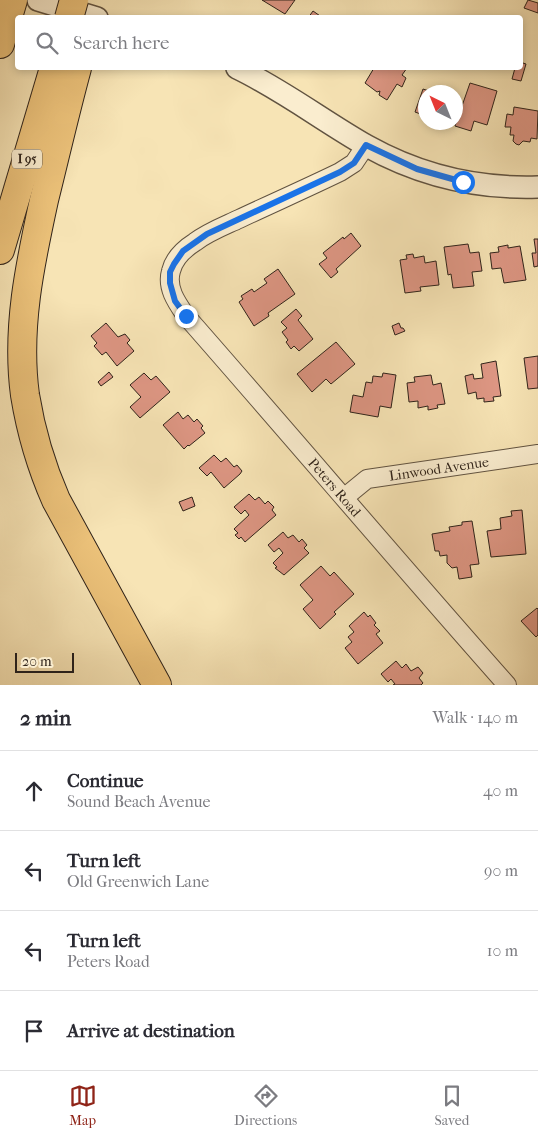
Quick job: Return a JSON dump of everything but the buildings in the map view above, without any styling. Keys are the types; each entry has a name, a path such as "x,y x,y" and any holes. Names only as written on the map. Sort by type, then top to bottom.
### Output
{"highway":[{"path":"0,43 13,0"},
{"path":"70,15 74,0"},
{"path":"87,15 90,0"},
{"name":"I 95","path":"0,250 53,70"},
{"path":"76,70 42,208 26,287 23,337 25,394 36,447 56,500 156,685"}],"street":[{"path":"38,0 87,15"},
{"path":"241,70 278,90 366,145 400,162 441,176 494,186 538,187"},
{"name":"Peters Road","path":"366,145 354,163 340,172 196,240 183,251 174,264 170,272 170,283 175,301 186,316 507,685"},
{"name":"Linwood Avenue","path":"345,497 368,480 538,454"}],"route":[{"path":"186,316 175,301 170,283 170,272 178,256 183,251 207,234 340,172 354,163 366,145 417,169 463,182"}]}
